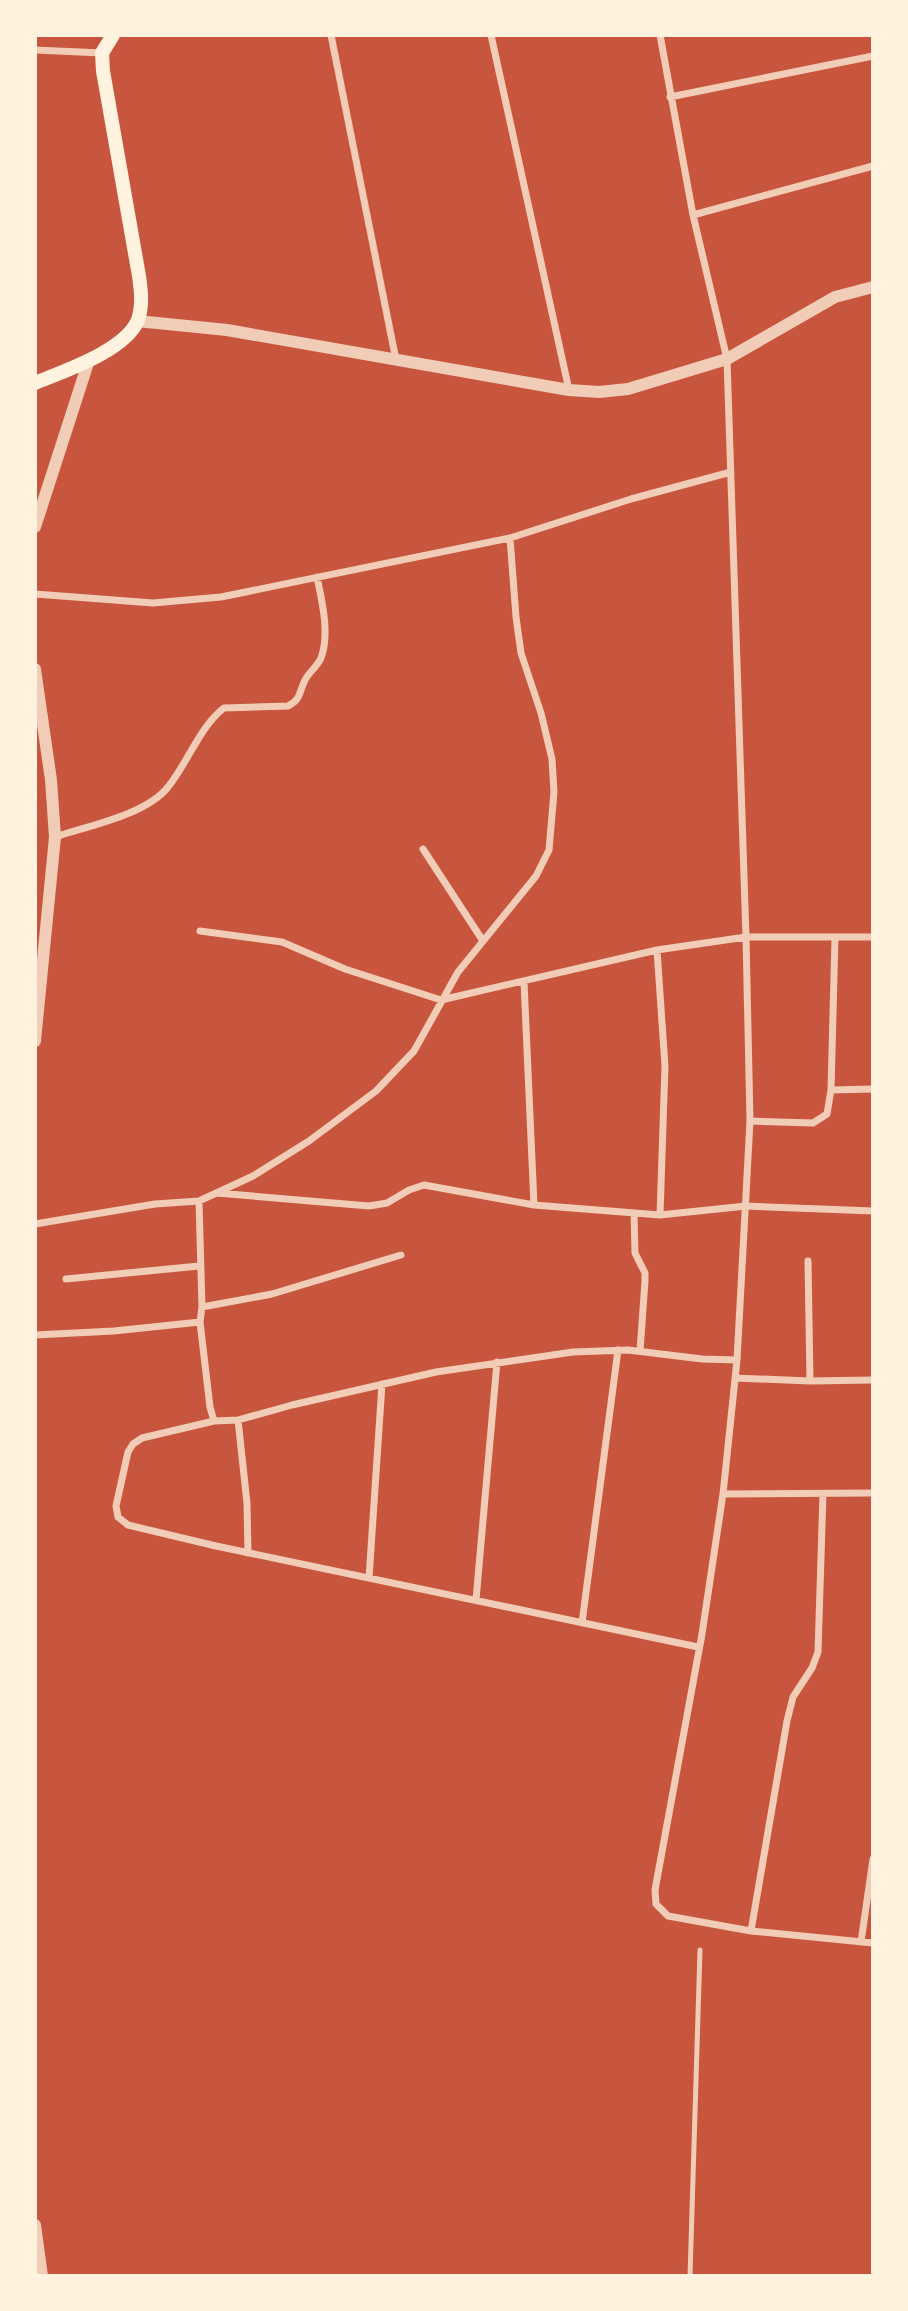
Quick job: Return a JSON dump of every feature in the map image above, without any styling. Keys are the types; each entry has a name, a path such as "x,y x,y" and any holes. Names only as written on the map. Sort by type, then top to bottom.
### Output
{"main road":[{"path":"35,383 89,360 123,339 137,321 142,299 102,53 113,35"}],"street":[{"path":"331,35 396,361"},
{"path":"491,35 569,390"},
{"path":"660,35 693,215 727,359 750,1121 737,1360 723,1494 655,1890 656,1904 668,1916 751,1931 873,1943"},
{"path":"35,50 102,53"},
{"path":"670,97 873,56"},
{"path":"693,215 873,166"},
{"path":"137,321 228,330 569,390 599,391 628,389 727,359 835,297 873,287"},
{"path":"35,527 89,360"},
{"path":"35,594 125,602 189,601 510,538 631,499 731,472"},
{"path":"35,1224 155,1204 199,1201 253,1175 309,1141 376,1091 414,1051 458,972 536,876 549,850 554,792 552,760 541,713 521,653 510,538"},
{"path":"55,837 136,810 156,800 169,787 213,720 224,708 288,706 295,703 305,680 321,658 324,644 322,602 317,578"},
{"path":"35,669 51,780 55,837 35,1041"},
{"path":"423,849 482,941"},
{"path":"200,931 282,942 345,969 441,1000 657,950 746,937 873,937"},
{"path":"750,1121 813,1123 820,1121 827,1114 831,1090 835,938"},
{"path":"657,950 665,1066 660,1215"},
{"path":"524,982 534,1205"},
{"path":"831,1090 873,1089"},
{"path":"216,1193 369,1206 387,1203 424,1185 534,1205 660,1215 746,1206 873,1211"},
{"path":"199,1201 200,1322 214,1421"},
{"path":"634,1213 635,1252 645,1273 640,1351"},
{"path":"201,1307 272,1294 401,1255"},
{"path":"808,1261 810,1381"},
{"path":"66,1279 199,1266"},
{"path":"35,1335 114,1331 200,1322"},
{"path":"582,1623 618,1350"},
{"path":"698,1647 248,1553 128,1525 118,1517 116,1506 128,1452 133,1444 142,1438 214,1421 238,1420 436,1372 573,1352 640,1351 702,1359 737,1360"},
{"path":"476,1600 497,1362"},
{"path":"735,1378 873,1380"},
{"path":"369,1578 382,1384"},
{"path":"238,1420 247,1503 248,1553"},
{"path":"723,1494 873,1493"},
{"path":"751,1931 787,1721 793,1697 812,1668 818,1652 822,1494"},
{"path":"861,1942 873,1860"},
{"path":"35,2225 42,2276"}],"lane":[{"path":"690,2276 700,1950"}]}
